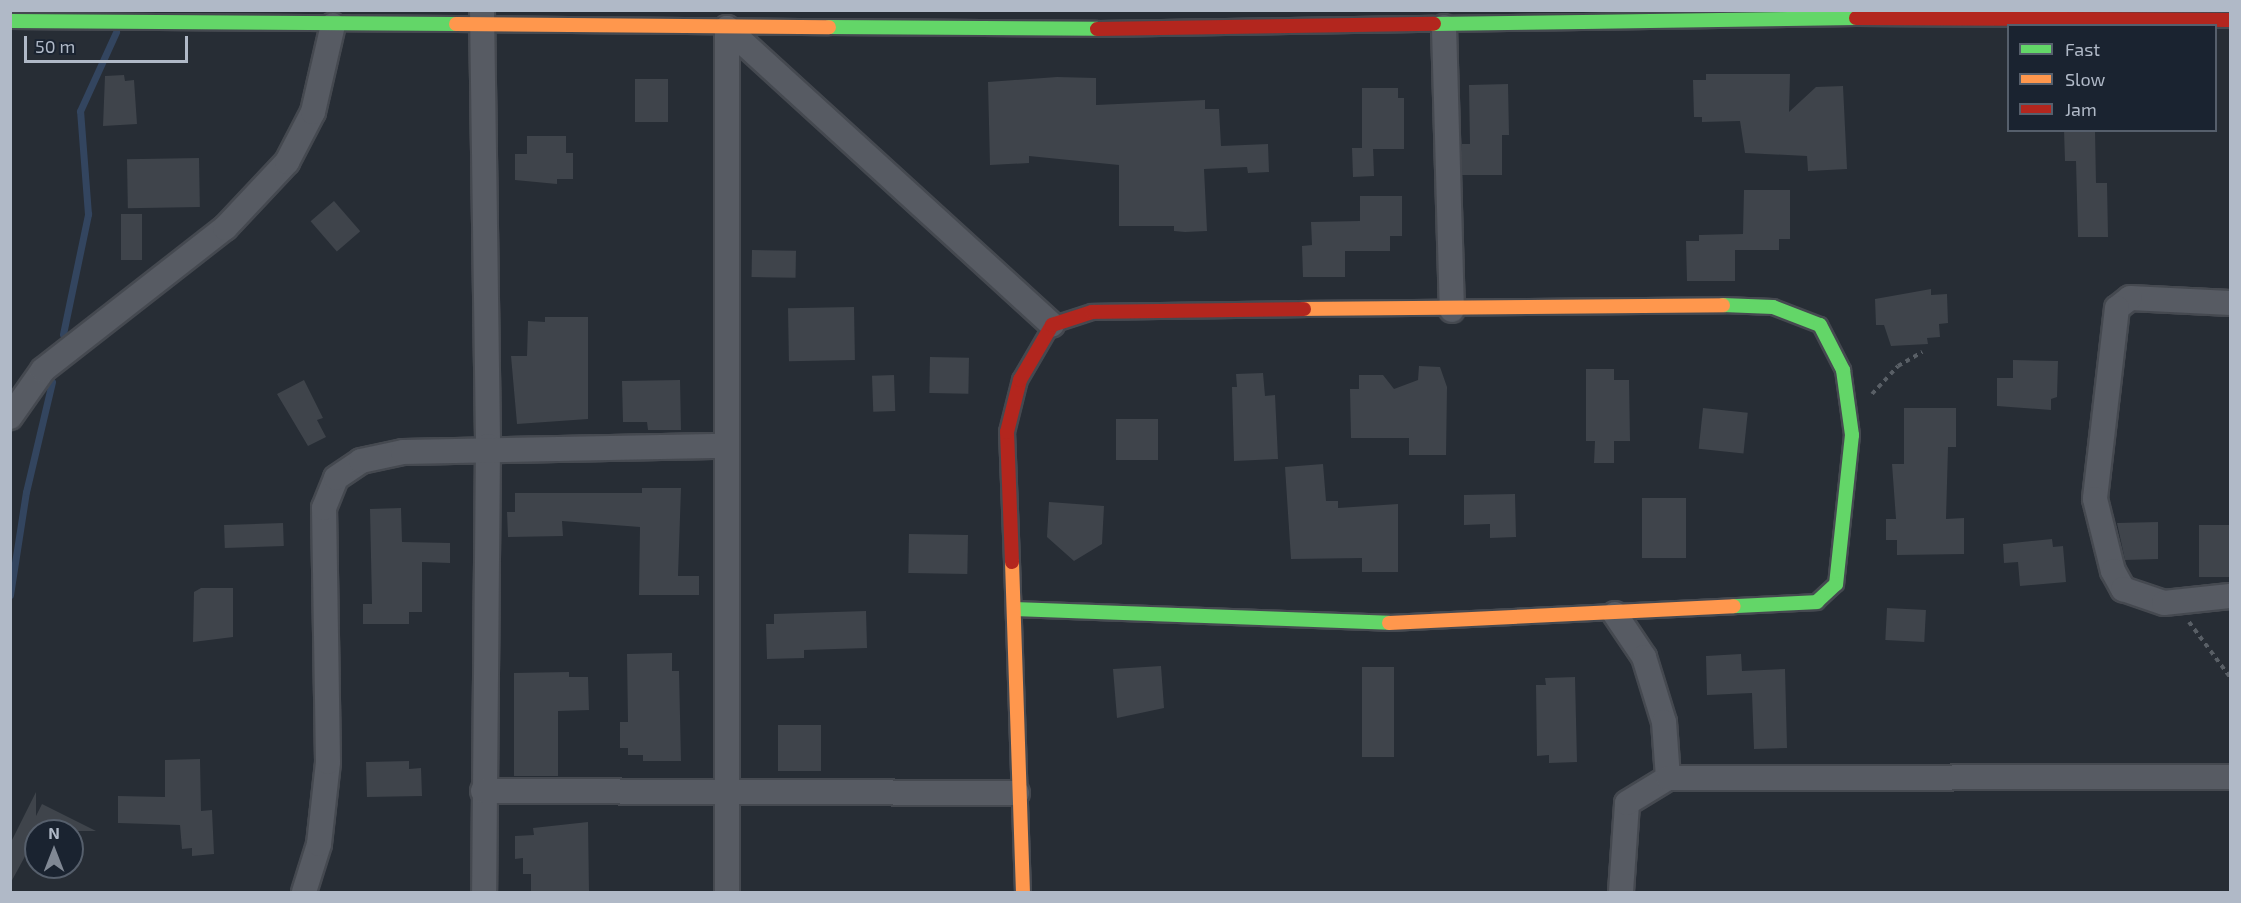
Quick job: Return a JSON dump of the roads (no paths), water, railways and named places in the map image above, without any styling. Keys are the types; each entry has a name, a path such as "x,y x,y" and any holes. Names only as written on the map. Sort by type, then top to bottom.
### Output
{"street":[{"path":"10,21 333,25 482,18 727,28 979,20 1444,27 1992,14 2230,20"},
{"path":"482,18 488,446 483,892"},
{"path":"10,417 43,370 225,228 287,162 313,111 333,25"},
{"path":"1444,27 1452,310"},
{"path":"727,28 1052,325"},
{"path":"727,28 725,793 727,892"},
{"path":"2230,303 2130,298 2111,319 2095,499 2113,571 2123,589 2179,603 2230,596"},
{"path":"1014,609 1359,625 1615,614 1817,602 1836,584 1841,566 1851,416 1843,370 1820,325 1773,307 1092,312 1052,325 1020,380 1007,432 1014,609 1017,793 1023,892"},
{"path":"304,892 319,844 328,762 327,495 336,478 361,460 488,446 726,446"},
{"path":"1615,614 1644,657 1664,722 1668,778"},
{"path":"1621,892 1627,803 1668,778 2230,777"},
{"path":"483,791 1017,793"}],"waterway":[{"path":"63,334 88,214 80,111 116,32"},
{"path":"10,595 26,492 52,382"}]}
